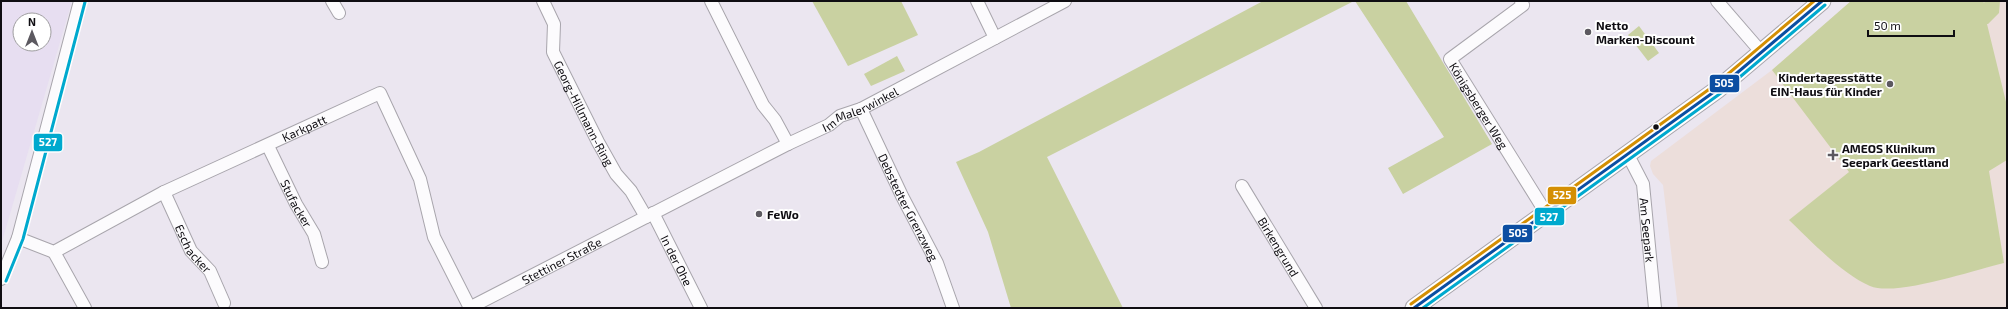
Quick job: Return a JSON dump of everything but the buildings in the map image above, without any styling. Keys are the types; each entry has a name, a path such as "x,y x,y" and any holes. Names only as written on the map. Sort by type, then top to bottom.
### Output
{"main road":[{"path":"1414,308 1718,89 1822,1"}],"street":[{"path":"1,279 18,238 80,1"},
{"path":"332,1 339,13"},
{"name":"Georg-Hillmann-Ring","path":"543,1 554,24 553,52 598,142 616,174 650,215"},
{"path":"711,1 763,105 775,120 788,144"},
{"path":"977,1 996,38"},
{"name":"Im Malerwinkel","path":"650,215 788,144 829,125 840,116 861,108 1065,1"},
{"name":"Königsberger Weg","path":"1522,1 1523,4 1450,59 1482,113 1546,213"},
{"path":"1717,1 1762,53"},
{"name":"Karkpatt","path":"54,252 164,192 268,146 380,93 420,179 434,237 470,308"},
{"name":"Debstedter Grenzweg","path":"861,108 902,196 937,263 953,308"},
{"name":"Stufacker","path":"268,146 296,204 314,234 322,262"},
{"name":"Am Seepark","path":"1628,155 1643,184 1655,308"},
{"name":"Birkengrund","path":"1242,186 1316,308"},
{"name":"Eschacker","path":"164,192 191,251 210,271 224,303"},
{"name":"Stettiner Straße","path":"470,308 650,215"},
{"name":"In der Ohe","path":"650,215 701,308"},
{"path":"18,238 54,252 85,308"}],"shaded area":[{"path":"1,1 72,1 1,245"},
{"name":"AMEOS Klinikum Seepark Geestland","path":"1851,1 2007,1 2007,308 1678,308 1663,185 1653,174 1650,166 1651,161 1772,70"}],"green space":[{"path":"812,1 901,1 918,35 848,66"},
{"path":"1263,1 1354,1 1047,157 1123,308 1011,308 988,232 956,162 979,152"},
{"path":"1355,1 1406,1 1492,144 1403,194 1388,168 1444,137"},
{"path":"1851,1 1983,1 1984,3 1985,1 2000,1 1999,13 1987,24 2007,106 2007,160 1989,171 2004,263 1916,285 1898,288 1870,286 1849,274 1827,256 1789,220 1849,172 1772,70"},
{"path":"1639,26 1659,53 1648,61 1628,35"},
{"path":"897,56 905,71 871,86 864,74"}],"transit line":[{"name":"525","path":"1411,304 1715,85 1814,1"},
{"name":"505","path":"1414,308 1718,89 1822,1"},
{"name":"527","path":"6,281 23,239 85,2"},
{"name":"527","path":"1423,308 1721,93 1825,5"}],"place":[{"name":"Netto Marken-Discount","path":"1588,32"},
{"name":"Kindertagesstätte EIN-Haus für Kinder","path":"1890,84"},
{"name":"AMEOS Klinikum Seepark Geestland","path":"1833,155"},
{"name":"FeWo","path":"759,214"}]}
